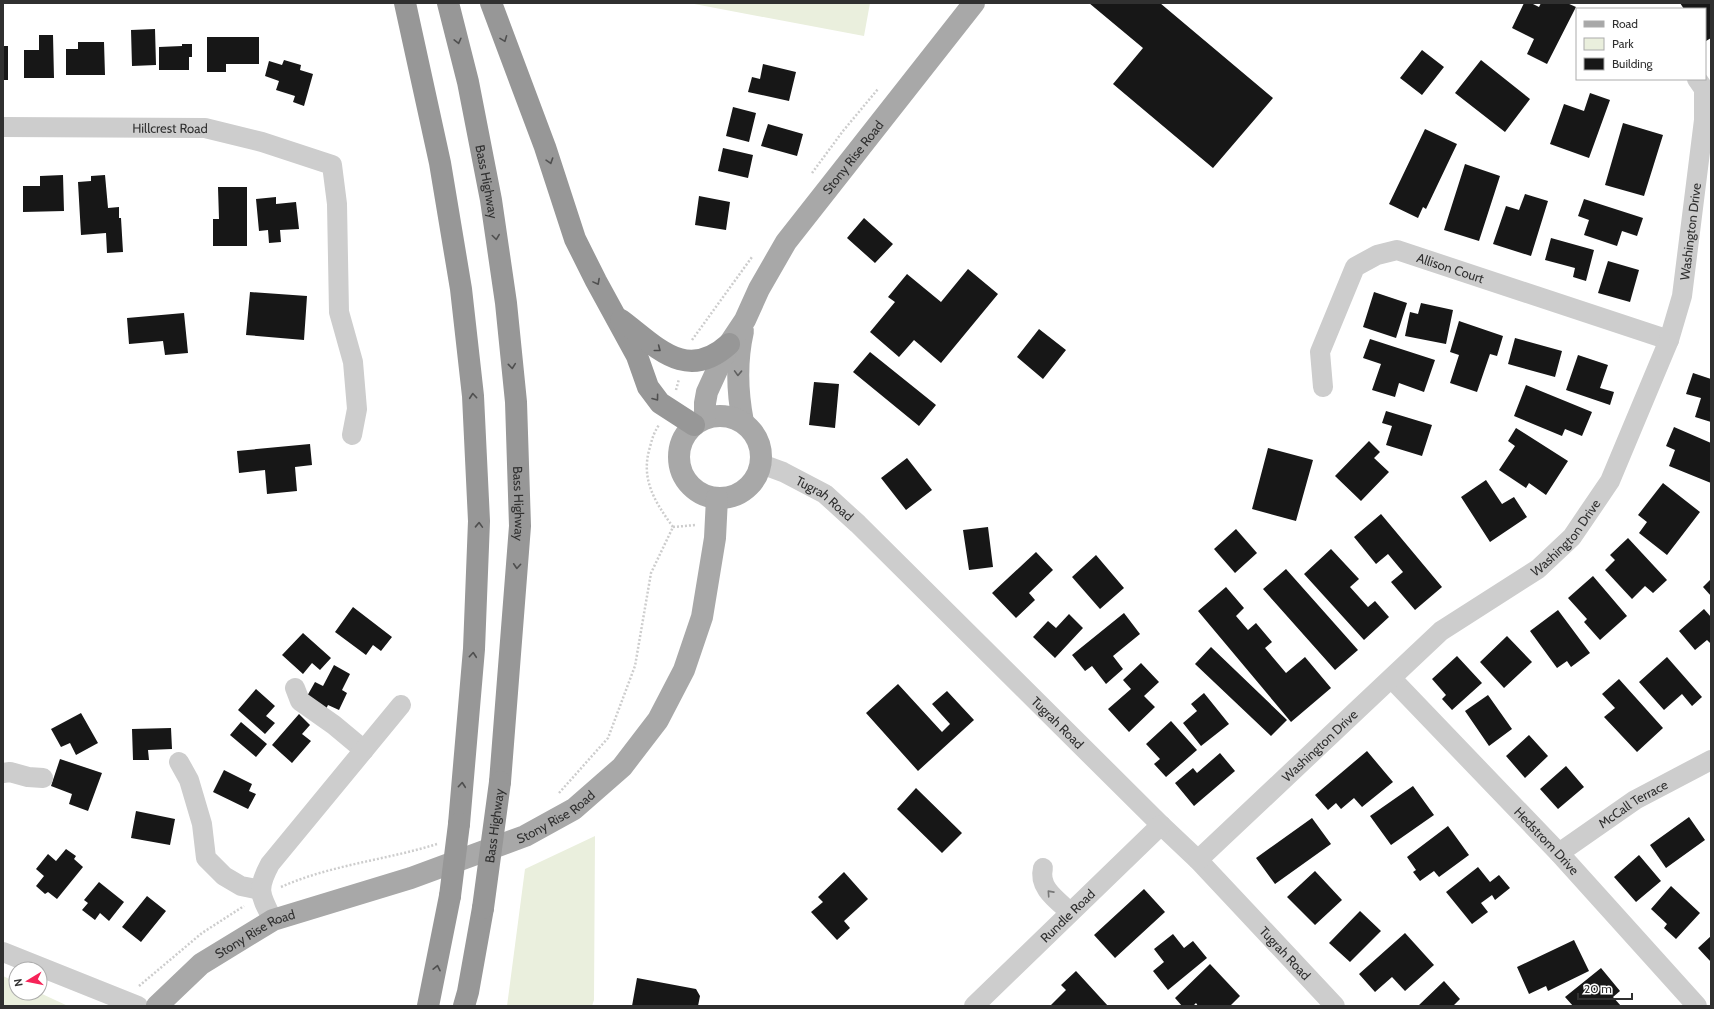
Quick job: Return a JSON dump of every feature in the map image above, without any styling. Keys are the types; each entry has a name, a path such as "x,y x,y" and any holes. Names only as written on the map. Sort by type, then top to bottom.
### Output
{"highway":[{"path":"405,3 440,164 461,289 473,396 479,521 474,649 459,824 450,896 428,1006"},
{"name":"Bass Highway","path":"448,3 468,82 491,200 506,303 516,402 520,526 500,782 483,908 468,992 464,1006"},
{"path":"491,3 545,147 575,238 596,281 637,356 648,387 660,403 700,421"},
{"path":"616,317 664,353 681,360 700,361 714,356 730,344"}],"main road":[{"name":"Stony Rise Road","path":"700,421 707,392 730,344 745,320 759,289 786,242 974,3"},
{"name":"Stony Rise Road","path":"743,422 738,392 738,376 739,356 745,320"},
{"path":"725,416 743,422 752,430 758,440 761,452 761,464 756,476 743,491 731,496 717,498 703,494 690,485 686,479 680,465 681,443 684,436 700,421 725,416"},
{"name":"Stony Rise Road","path":"157,1006 201,964 273,920 411,878 525,836 574,809 622,767 658,720 684,670 702,617 715,538 717,498"}],"street":[{"name":"Washington Drive","path":"1198,860 1392,679 1441,630 1538,569 1572,537 1610,481 1669,340 1682,296 1704,120 1704,89 1698,80"},
{"name":"Hillcrest Road","path":"3,127 205,128 262,142 332,165 337,204 339,312 353,362 358,409 352,435"},
{"name":"Allison Court","path":"1323,387 1320,352 1355,267 1377,255 1397,250 1669,340"},
{"name":"Tugrah Road","path":"761,464 783,472 826,494 835,502 1198,860 1335,1006"},
{"name":"Hedstrom Drive","path":"1392,679 1559,853 1697,1006"},
{"path":"295,688 300,701 334,725 364,750"},
{"path":"273,920 260,896 265,873 270,864 401,705"},
{"name":"McCall Terrace","path":"1559,853 1635,800 1711,760"},
{"path":"179,762 189,780 200,817 206,858 224,876 241,886 261,890"},
{"path":"3,773 10,772 28,777 43,778"},
{"name":"Rundle Road","path":"974,1006 1161,825"},
{"path":"1043,868 1041,875 1044,885 1049,893 1070,912"},
{"path":"3,952 138,1006"}],"green space":[{"path":"689,3 870,3 864,36"},
{"path":"595,836 594,1000 592,1006 507,1006 525,869"},
{"path":"3,976 8,978 8,1001 48,1001 48,997 68,1006 3,1006"}],"building":[{"path":"1089,3 1160,3 1273,98 1213,168 1113,84 1143,48"},
{"path":"1524,3 1531,3 1539,7 1541,3 1567,3 1576,7 1547,64 1527,54 1534,39 1512,28"},
{"path":"1680,3 1711,3 1711,38 1706,41 1706,8 1683,8"},
{"path":"155,29 156,65 132,66 131,30"},
{"path":"39,35 53,35 54,78 24,78 24,50 39,50"},
{"path":"207,37 259,37 259,64 226,64 226,72 207,72"},
{"path":"78,42 104,42 105,75 66,75 66,49 78,49"},
{"path":"182,44 192,44 192,57 189,57 189,70 159,70 159,47 182,46"},
{"path":"3,46 8,46 8,80 3,80"},
{"path":"1422,50 1444,67 1422,95 1400,78"},
{"path":"284,60 301,65 300,70 313,74 304,106 293,102 295,96 276,90 279,81 265,76 269,61 282,65"},
{"path":"1481,60 1530,99 1505,132 1455,93"},
{"path":"763,64 796,72 789,101 748,92 752,77 760,79"},
{"path":"1590,93 1610,100 1589,158 1550,144 1564,104 1584,111"},
{"path":"733,107 756,113 749,142 726,136"},
{"path":"1623,123 1663,135 1644,196 1605,185"},
{"path":"768,124 803,134 797,156 761,146"},
{"path":"1425,129 1457,144 1426,209 1423,207 1418,218 1389,204"},
{"path":"723,148 753,155 748,178 718,171"},
{"path":"1465,164 1500,176 1479,241 1444,230"},
{"path":"63,175 64,211 23,212 23,186 40,186 40,176"},
{"path":"105,175 108,208 119,207 123,252 107,253 106,233 81,235 78,182 91,181 91,176"},
{"path":"218,187 247,187 247,246 213,246 213,219 219,219"},
{"path":"1525,194 1548,201 1531,256 1493,244 1506,206 1519,210"},
{"path":"699,196 730,202 726,230 695,225"},
{"path":"276,197 276,204 296,202 299,229 280,230 281,242 269,243 268,230 259,231 256,199"},
{"path":"1584,199 1643,218 1637,236 1622,231 1617,246 1584,235 1589,220 1578,216"},
{"path":"864,218 893,244 875,263 847,238"},
{"path":"1551,238 1594,250 1586,281 1573,277 1575,268 1545,260"},
{"path":"1608,261 1639,270 1630,302 1598,293"},
{"path":"968,269 998,294 941,363 914,340 899,357 870,332 895,302 888,297 907,274 941,302"},
{"path":"250,292 307,296 304,340 246,335"},
{"path":"1374,292 1407,303 1396,338 1363,327"},
{"path":"1421,303 1453,310 1446,344 1405,336 1410,312 1418,314"},
{"path":"184,313 188,353 165,355 163,341 129,344 127,318"},
{"path":"1459,321 1503,336 1497,356 1490,354 1477,392 1450,383 1459,355 1450,352"},
{"path":"1039,329 1066,350 1043,379 1017,357"},
{"path":"1515,338 1562,351 1555,377 1508,364"},
{"path":"1370,339 1435,360 1424,392 1399,383 1395,397 1372,390 1381,364 1363,358"},
{"path":"870,352 936,405 919,426 853,372"},
{"path":"1578,355 1608,365 1600,388 1614,392 1610,405 1566,390"},
{"path":"1693,373 1711,379 1711,422 1695,417 1701,398 1686,394"},
{"path":"814,382 839,384 835,428 809,425"},
{"path":"1526,385 1592,412 1582,436 1565,429 1562,436 1514,416"},
{"path":"1386,411 1432,425 1422,456 1386,445 1392,426 1382,423"},
{"path":"1674,427 1711,443 1711,483 1669,466 1675,450 1666,446"},
{"path":"1516,428 1568,461 1546,495 1529,483 1526,488 1499,470 1515,446 1508,441"},
{"path":"1369,441 1380,452 1374,458 1389,472 1361,501 1335,476"},
{"path":"310,444 312,465 295,467 297,491 267,494 265,470 239,473 237,451"},
{"path":"1268,448 1313,460 1296,521 1252,509"},
{"path":"907,458 932,490 906,510 881,478"},
{"path":"1486,480 1502,504 1514,497 1527,517 1490,542 1461,497"},
{"path":"1663,483 1700,512 1667,555 1639,533 1647,522 1638,515"},
{"path":"1381,514 1442,587 1415,610 1391,582 1403,572 1388,554 1376,564 1354,537"},
{"path":"988,527 993,567 969,570 963,530"},
{"path":"1236,529 1257,553 1235,573 1214,549"},
{"path":"1628,538 1667,580 1653,593 1645,586 1632,599 1605,570 1615,560 1610,555"},
{"path":"1331,549 1359,579 1350,587 1368,607 1375,601 1389,617 1364,640 1304,574"},
{"path":"1036,552 1053,570 1029,593 1035,600 1016,618 992,593"},
{"path":"1096,555 1124,588 1100,609 1072,577"},
{"path":"1286,569 1358,650 1335,670 1263,589"},
{"path":"1593,576 1627,616 1600,640 1584,622 1587,619 1568,598"},
{"path":"1711,579 1711,596 1703,587"},
{"path":"1226,587 1244,608 1236,616 1248,630 1256,623 1272,642 1265,648 1286,673 1305,657 1331,688 1291,722 1198,611"},
{"path":"353,607 392,637 381,651 373,645 366,655 335,632"},
{"path":"1704,609 1711,617 1711,644 1707,640 1695,650 1679,631"},
{"path":"1558,610 1590,653 1571,667 1567,661 1557,668 1530,631"},
{"path":"1124,613 1140,634 1113,656 1123,669 1106,684 1092,666 1085,671 1072,655"},
{"path":"1069,614 1083,628 1055,658 1033,637 1048,621 1056,628"},
{"path":"303,633 331,658 320,670 312,663 303,674 282,655"},
{"path":"1507,636 1532,662 1504,688 1480,662"},
{"path":"1211,647 1287,720 1271,736 1195,664"},
{"path":"1457,656 1482,683 1452,710 1442,699 1446,695 1432,679"},
{"path":"1667,657 1702,697 1692,706 1682,694 1664,710 1639,682"},
{"path":"1141,663 1159,682 1144,696 1155,707 1129,732 1108,709 1131,689 1123,680"},
{"path":"334,665 350,674 342,690 347,693 339,710 328,705 326,709 306,698 315,682 323,686"},
{"path":"1619,679 1663,728 1637,752 1604,717 1615,708 1602,694"},
{"path":"898,684 942,732 950,724 932,704 947,691 974,720 918,771 866,713"},
{"path":"256,689 275,706 266,716 275,723 265,734 238,710"},
{"path":"1204,693 1229,724 1201,746 1183,723 1197,711 1191,704"},
{"path":"1488,695 1512,729 1489,746 1465,711"},
{"path":"81,713 98,743 76,755 70,743 61,747 51,729"},
{"path":"299,714 310,725 302,734 311,741 292,763 272,745"},
{"path":"1171,721 1197,750 1166,777 1154,764 1160,759 1146,744"},
{"path":"241,722 267,744 256,757 230,735"},
{"path":"171,728 172,749 148,750 149,760 133,760 132,729"},
{"path":"1529,735 1548,756 1525,778 1506,756"},
{"path":"1367,751 1393,782 1362,807 1354,798 1341,809 1336,803 1328,810 1315,795"},
{"path":"1220,753 1235,771 1194,806 1175,783 1193,768 1197,773"},
{"path":"60,759 102,773 88,811 69,804 72,794 51,786"},
{"path":"1566,766 1584,787 1558,809 1540,789"},
{"path":"224,770 252,784 249,791 256,794 248,809 213,792"},
{"path":"1413,786 1434,815 1391,845 1370,816"},
{"path":"916,788 962,833 942,853 897,809"},
{"path":"136,811 175,819 170,845 131,838"},
{"path":"1689,817 1705,840 1666,868 1650,845"},
{"path":"1312,818 1331,844 1275,884 1256,858"},
{"path":"1448,826 1469,855 1439,877 1434,871 1420,881 1413,872 1416,870 1407,857"},
{"path":"66,849 76,856 74,859 83,867 57,899 48,892 45,894 36,886 44,876 36,869 48,854 56,861"},
{"path":"1639,855 1661,881 1636,902 1614,877"},
{"path":"1478,867 1490,882 1499,875 1510,888 1495,900 1492,895 1481,903 1488,912 1472,924 1446,892"},
{"path":"1315,871 1342,900 1315,925 1287,897"},
{"path":"844,872 868,899 844,921 850,928 837,940 811,912 823,902 818,897"},
{"path":"99,882 124,902 109,921 100,913 95,920 82,910 88,903 84,900"},
{"path":"1671,886 1700,913 1676,939 1664,928 1667,924 1651,909"},
{"path":"1144,889 1165,912 1115,958 1094,935"},
{"path":"147,896 166,911 141,942 122,927"},
{"path":"1360,911 1381,931 1350,962 1329,943"},
{"path":"1405,933 1434,965 1405,991 1392,977 1375,992 1359,974"},
{"path":"1173,934 1184,948 1193,941 1207,958 1168,990 1153,971 1164,962 1154,949"},
{"path":"1711,936 1711,962 1698,948"},
{"path":"1574,940 1589,971 1548,991 1546,986 1529,994 1517,967"},
{"path":"1210,964 1240,996 1230,1006 1198,1006 1196,1003 1193,1006 1182,1006 1175,998"},
{"path":"1601,968 1620,991 1613,997 1621,1006 1573,1006 1565,997"},
{"path":"1076,971 1108,1006 1050,1006 1066,990 1061,985"},
{"path":"637,978 696,989 700,996 698,1006 632,1006"},
{"path":"1444,981 1460,999 1453,1006 1418,1006"}]}
